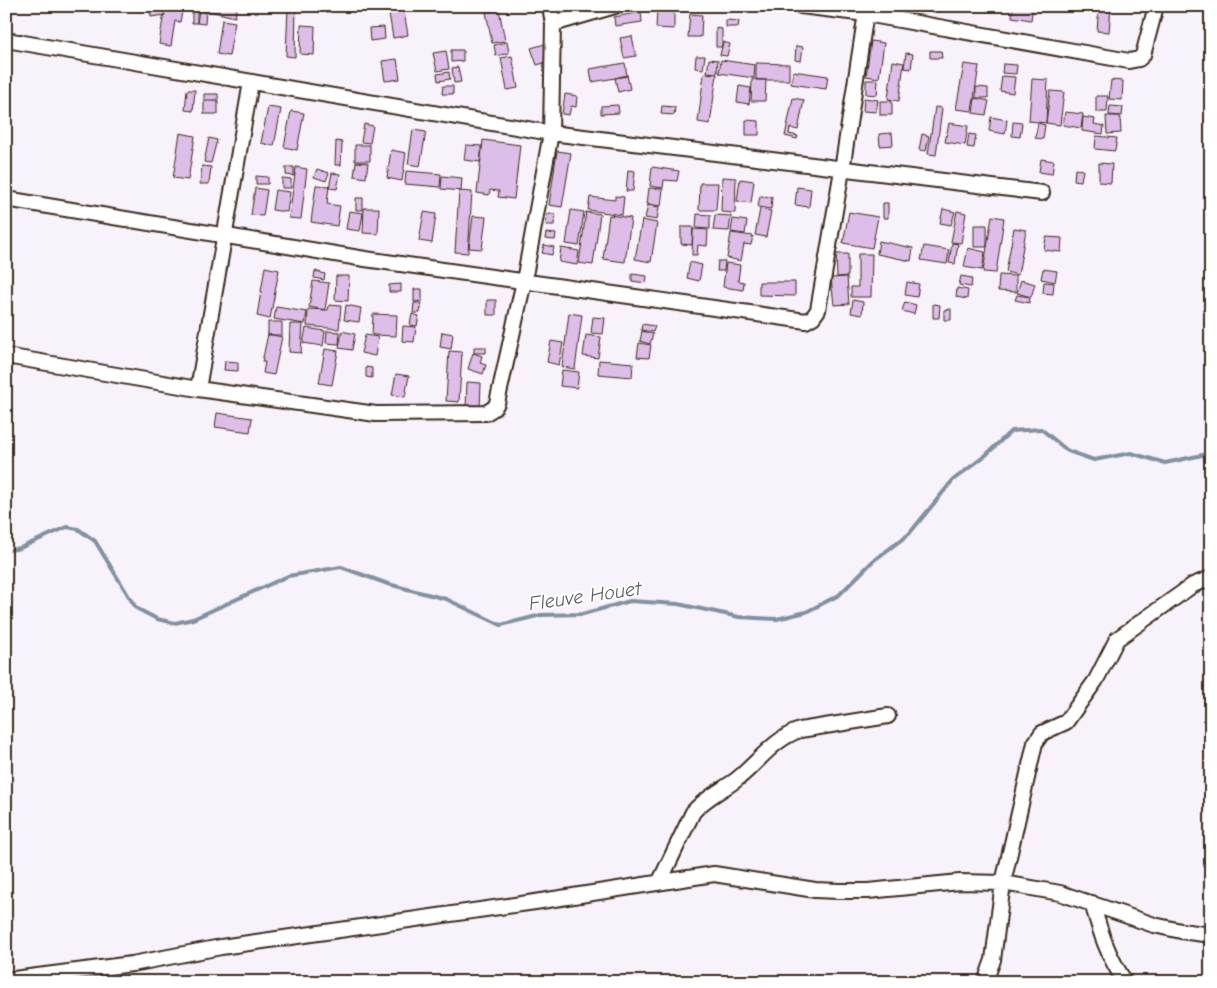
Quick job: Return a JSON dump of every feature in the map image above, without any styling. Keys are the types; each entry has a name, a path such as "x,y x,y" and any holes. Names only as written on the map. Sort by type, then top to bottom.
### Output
{"street":[{"path":"6,356 198,389 376,414 486,413 490,411 497,404 524,281 551,133 553,24 550,6"},
{"path":"553,24 615,6"},
{"path":"801,6 866,10 1129,61 1139,59 1142,55 1156,6"},
{"path":"6,199 365,259 806,321 813,317 818,310 842,170 866,10"},
{"path":"6,40 551,133 1042,194"},
{"path":"198,389 250,82"},
{"path":"985,982 993,960 1003,883 1035,743 1042,733 1066,722 1096,680 1117,639 1193,585 1211,578"},
{"path":"660,882 693,812 700,804 747,771 777,741 800,730 888,716"},
{"path":"6,980 132,964 221,947 714,874 815,890 839,891 868,891 960,882 1003,883 1060,893 1154,925 1211,935"},
{"path":"1092,903 1109,955 1125,982"}],"building":[{"path":"150,6 164,6 165,15 151,17"},
{"path":"165,6 183,7 180,22 175,21 171,46 159,44"},
{"path":"200,6 237,6 235,17 200,9"},
{"path":"288,6 296,6 295,57 286,56"},
{"path":"403,6 408,35 393,38 388,7"},
{"path":"1013,6 1033,6 1031,20 1012,17"},
{"path":"1099,6 1111,6 1109,32 1097,31"},
{"path":"192,9 197,9 197,23 192,23"},
{"path":"499,9 505,41 492,43 486,12"},
{"path":"199,10 206,11 205,24 197,23"},
{"path":"657,10 674,11 674,29 656,28"},
{"path":"641,12 642,22 615,26 614,17"},
{"path":"690,14 702,15 701,37 688,37"},
{"path":"222,20 235,22 229,56 217,54"},
{"path":"726,20 739,21 738,27 726,27"},
{"path":"301,25 315,26 314,55 300,54"},
{"path":"384,27 385,39 370,41 369,28"},
{"path":"716,28 722,29 722,47 716,47"},
{"path":"632,36 636,56 624,58 620,38"},
{"path":"871,41 884,43 879,78 866,76"},
{"path":"507,42 509,53 496,56 494,45"},
{"path":"723,42 730,44 727,56 720,55"},
{"path":"545,44 551,61 537,65 531,48"},
{"path":"796,46 803,47 801,61 795,60"},
{"path":"451,50 463,50 463,61 451,62"},
{"path":"446,51 449,69 437,71 433,53"},
{"path":"930,51 941,51 942,58 930,58"},
{"path":"906,53 913,54 911,69 904,68"},
{"path":"512,56 518,88 507,90 501,58"},
{"path":"696,56 705,56 703,69 695,68"},
{"path":"397,59 400,79 385,81 382,61"},
{"path":"709,59 718,60 717,73 707,72"},
{"path":"721,60 755,65 754,78 719,73"},
{"path":"893,61 904,63 899,101 888,99"},
{"path":"625,63 627,76 592,82 590,69"},
{"path":"756,63 789,64 789,80 756,80"},
{"path":"964,64 979,66 972,111 956,109"},
{"path":"1003,64 1017,65 1016,74 1002,73"},
{"path":"458,67 461,82 454,83 452,68"},
{"path":"793,71 828,76 826,89 791,84"},
{"path":"449,72 450,79 438,81 437,74"},
{"path":"704,73 717,74 710,124 698,122"},
{"path":"627,75 630,89 618,92 615,78"},
{"path":"1002,76 1015,77 1013,93 1000,91"},
{"path":"752,79 766,80 765,101 751,101"},
{"path":"1032,79 1048,80 1046,123 1029,121"},
{"path":"866,80 878,80 877,95 866,94"},
{"path":"1111,80 1123,81 1122,100 1109,99"},
{"path":"443,86 453,86 453,94 442,94"},
{"path":"739,86 751,88 749,104 737,102"},
{"path":"976,87 988,88 988,98 976,98"},
{"path":"187,90 195,90 193,111 185,110"},
{"path":"1050,91 1064,92 1060,125 1046,123"},
{"path":"204,94 218,94 218,100 204,100"},
{"path":"565,94 577,96 576,107 571,106 569,115 562,114"},
{"path":"1096,96 1108,96 1107,112 1096,112"},
{"path":"793,98 804,100 798,130 790,128 789,134 798,136 797,139 785,136"},
{"path":"864,98 878,100 876,112 863,111"},
{"path":"975,98 989,101 986,115 973,113"},
{"path":"204,101 218,101 218,114 204,114"},
{"path":"880,101 892,101 892,115 880,115"},
{"path":"618,105 619,113 601,114 601,106"},
{"path":"662,106 675,107 674,115 661,114"},
{"path":"1110,106 1123,107 1122,116 1109,115"},
{"path":"268,107 281,109 274,146 261,143"},
{"path":"935,107 942,108 936,155 928,154"},
{"path":"291,111 304,113 297,150 284,147"},
{"path":"1065,112 1083,114 1081,128 1063,125"},
{"path":"1106,116 1120,116 1121,133 1107,134"},
{"path":"991,117 1007,120 1005,134 989,131"},
{"path":"1083,117 1095,119 1094,124 1104,126 1103,134 1082,131"},
{"path":"746,120 759,121 759,135 746,135"},
{"path":"1013,122 1022,123 1020,137 1012,136"},
{"path":"949,123 968,126 965,145 945,142"},
{"path":"1038,123 1045,125 1043,139 1035,138"},
{"path":"364,124 373,126 370,143 361,142"},
{"path":"413,130 426,132 420,166 408,164"},
{"path":"180,133 195,136 188,180 173,178"},
{"path":"892,133 893,145 880,146 879,134"},
{"path":"922,134 929,136 926,151 919,150"},
{"path":"969,134 976,135 974,148 967,147"},
{"path":"1096,136 1117,138 1115,151 1095,149"},
{"path":"209,138 217,140 211,163 204,162"},
{"path":"483,140 520,145 514,199 498,197 499,191 490,190 489,195 477,193"},
{"path":"336,141 342,142 341,165 335,165"},
{"path":"355,145 370,145 370,161 355,161"},
{"path":"466,145 482,146 480,162 464,160"},
{"path":"391,150 406,153 402,181 387,178"},
{"path":"557,151 571,153 562,207 549,205"},
{"path":"1041,159 1054,161 1052,174 1039,172"},
{"path":"356,162 368,163 366,178 354,176"},
{"path":"1099,163 1112,164 1111,183 1099,182"},
{"path":"202,166 211,167 209,184 200,184"},
{"path":"286,167 294,167 294,176 286,175"},
{"path":"296,167 307,169 301,219 289,218"},
{"path":"652,167 679,171 677,181 664,180 663,188 650,186"},
{"path":"317,169 329,173 326,181 314,177"},
{"path":"1075,169 1083,170 1081,181 1074,180"},
{"path":"628,170 635,171 633,191 626,191"},
{"path":"406,171 441,174 440,187 405,184"},
{"path":"332,173 340,174 337,189 329,188"},
{"path":"256,176 268,177 268,184 256,184"},
{"path":"442,176 462,178 461,191 441,189"},
{"path":"722,177 736,178 735,213 721,212"},
{"path":"282,178 291,179 291,188 282,188"},
{"path":"740,179 754,181 751,203 737,201"},
{"path":"700,183 718,183 716,210 699,210"},
{"path":"316,185 329,186 327,204 340,206 337,226 311,222"},
{"path":"797,187 811,189 809,207 795,205"},
{"path":"255,188 267,190 263,216 251,215"},
{"path":"649,188 663,189 661,206 647,204"},
{"path":"275,190 290,192 287,212 272,210"},
{"path":"459,191 472,192 468,253 455,252"},
{"path":"615,196 624,197 622,215 588,210 590,197 615,200"},
{"path":"760,196 772,197 771,209 758,207"},
{"path":"356,198 363,198 363,210 356,210"},
{"path":"883,203 888,203 888,218 883,218"},
{"path":"648,205 659,207 657,220 645,218"},
{"path":"364,208 379,208 378,234 363,233"},
{"path":"760,209 771,211 766,237 755,235"},
{"path":"943,209 955,212 951,225 940,223"},
{"path":"571,210 584,212 579,246 566,244"},
{"path":"349,211 363,213 360,231 346,229"},
{"path":"957,211 966,213 961,243 951,242"},
{"path":"424,212 436,214 432,243 419,241"},
{"path":"586,212 600,214 593,265 579,263"},
{"path":"849,212 878,217 872,248 843,243"},
{"path":"547,214 555,214 554,225 546,225"},
{"path":"697,214 710,215 710,229 696,228"},
{"path":"609,215 631,218 625,262 603,259"},
{"path":"715,215 731,216 729,231 713,230"},
{"path":"473,216 486,217 482,249 469,248"},
{"path":"992,216 1004,218 996,273 983,272"},
{"path":"733,219 747,221 745,234 731,232"},
{"path":"642,220 657,223 651,262 635,259"},
{"path":"974,225 987,225 987,247 974,247"},
{"path":"681,227 693,227 692,245 681,244"},
{"path":"1014,228 1026,230 1018,275 1006,272"},
{"path":"693,229 708,230 707,246 698,245 697,255 692,255"},
{"path":"546,233 556,234 555,240 545,239"},
{"path":"731,233 753,236 751,245 744,244 741,261 727,258"},
{"path":"1046,237 1062,238 1061,252 1044,250"},
{"path":"879,241 913,248 911,261 877,254"},
{"path":"952,243 958,244 955,264 949,263"},
{"path":"544,245 554,247 552,255 542,253"},
{"path":"924,246 949,250 947,264 921,260"},
{"path":"561,248 579,251 577,265 559,262"},
{"path":"968,248 985,252 982,270 964,267"},
{"path":"836,254 848,254 848,276 837,277"},
{"path":"858,254 872,254 871,297 851,297 851,287 858,287"},
{"path":"718,261 725,261 724,271 717,271"},
{"path":"690,262 702,265 699,281 687,278"},
{"path":"726,263 740,265 738,281 744,282 743,290 723,287"},
{"path":"265,267 279,270 270,319 257,316"},
{"path":"1043,269 1057,271 1055,282 1041,279"},
{"path":"315,271 325,274 324,280 314,278"},
{"path":"632,274 647,276 646,283 632,281"},
{"path":"999,275 1016,276 1016,292 998,291"},
{"path":"336,276 349,276 348,301 335,300"},
{"path":"961,276 972,278 971,287 959,285"},
{"path":"847,277 849,304 834,305 831,278"},
{"path":"1021,280 1035,284 1031,297 1017,293"},
{"path":"313,281 329,283 325,310 309,307"},
{"path":"759,282 795,282 795,296 759,295"},
{"path":"907,282 919,284 917,297 905,295"},
{"path":"1044,282 1054,283 1053,294 1043,293"},
{"path":"401,284 401,292 389,292 389,285"},
{"path":"957,288 968,290 967,299 956,297"},
{"path":"414,289 422,289 422,301 414,302"},
{"path":"1017,295 1030,297 1029,303 1015,300"},
{"path":"487,300 496,300 496,315 487,315"},
{"path":"853,300 863,302 862,315 851,313"},
{"path":"905,302 916,305 914,314 902,311"},
{"path":"414,303 421,303 420,313 413,313"},
{"path":"933,304 940,305 939,318 933,318"},
{"path":"329,305 341,306 339,329 307,326 308,309 328,310"},
{"path":"346,305 361,308 359,322 344,320"},
{"path":"276,307 307,312 305,324 274,319"},
{"path":"951,309 951,320 944,320 944,310"},
{"path":"569,313 582,315 575,369 562,367"},
{"path":"373,314 397,315 396,336 372,335"},
{"path":"412,314 419,316 417,326 410,325"},
{"path":"593,317 605,318 603,334 591,333"},
{"path":"268,322 282,322 282,335 268,335"},
{"path":"290,324 303,324 301,353 289,352"},
{"path":"642,324 655,326 653,332 641,330"},
{"path":"403,326 416,327 414,342 402,341"},
{"path":"306,328 325,331 323,346 303,343"},
{"path":"327,331 340,332 339,344 326,343"},
{"path":"342,331 355,334 352,350 339,348"},
{"path":"642,331 653,334 650,344 640,341"},
{"path":"442,332 453,334 451,349 440,347"},
{"path":"268,334 282,337 274,375 263,373 265,362 262,362"},
{"path":"365,335 378,337 375,356 361,353"},
{"path":"586,335 601,337 598,358 583,356"},
{"path":"551,341 563,343 559,365 547,362"},
{"path":"639,343 651,345 649,358 637,357"},
{"path":"474,347 486,347 486,353 474,353"},
{"path":"325,349 338,351 332,385 319,383"},
{"path":"449,351 462,352 459,402 446,401"},
{"path":"473,353 482,356 480,363 486,365 483,374 468,369"},
{"path":"599,360 633,363 632,377 598,374"},
{"path":"225,361 238,362 238,371 224,370"},
{"path":"366,367 372,368 372,378 366,377"},
{"path":"562,370 579,372 577,388 560,386"},
{"path":"396,374 409,376 405,397 392,395"},
{"path":"467,382 481,383 480,409 466,408"},
{"path":"217,413 252,418 250,432 215,427"}],"waterway":[{"name":"Fleuve Houet","path":"6,551 20,548 67,527 78,529 95,541 136,608 157,619 175,623 193,619 288,576 341,567 388,584 446,599 501,625 541,615 583,614 630,601 678,604 739,617 777,619 806,612 839,595 873,561 909,534 953,480 986,455 1011,431 1041,429 1068,451 1094,460 1131,453 1165,463 1207,454 1211,450"}]}
